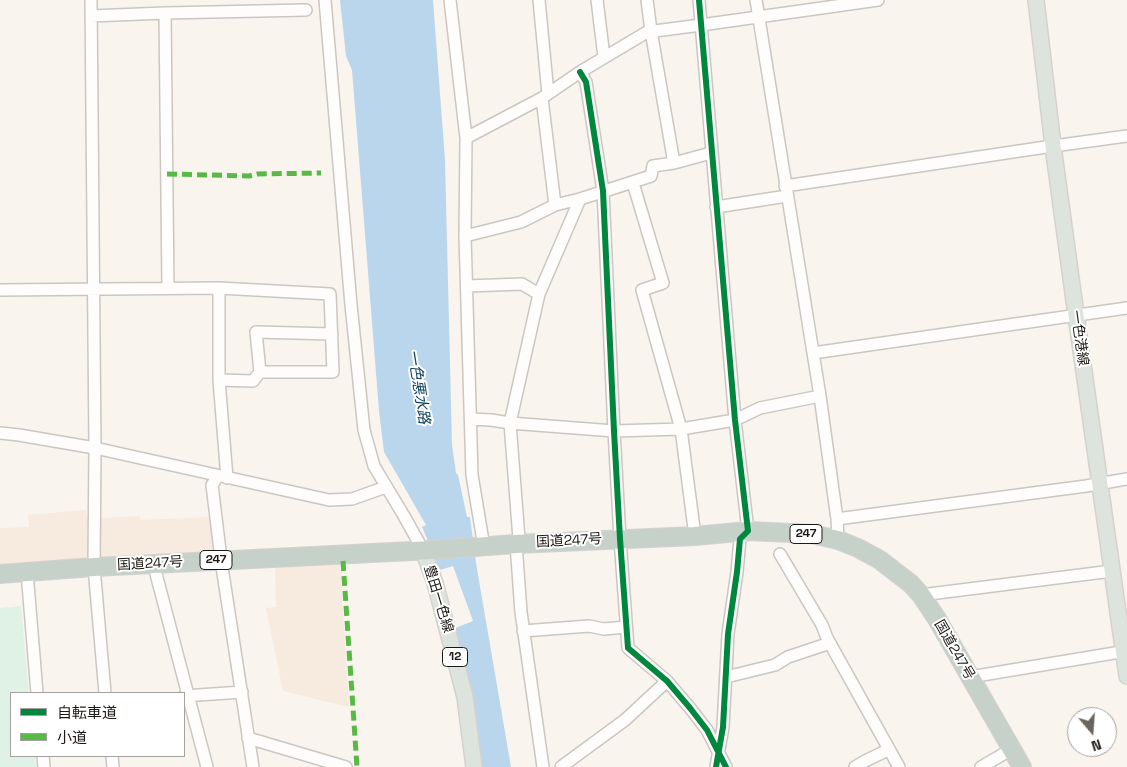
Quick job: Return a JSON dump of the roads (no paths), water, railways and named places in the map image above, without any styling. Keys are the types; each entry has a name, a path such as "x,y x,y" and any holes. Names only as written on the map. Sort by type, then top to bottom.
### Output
{"highway":[{"name":"国道247号","path":"0,574 221,560 695,536 748,531 812,534 838,540 880,560 911,584 921,595 937,619 1022,767"}],"main road":[{"name":"一色港線","path":"1036,0 1053,146 1127,676"},
{"name":"豊田一色線","path":"428,550 465,697 474,767"}],"street":[{"path":"90,0 95,448 94,567 105,692"},
{"path":"325,0 351,305 364,430 374,466 428,550"},
{"path":"450,0 466,138 466,236 472,475 479,547"},
{"path":"539,0 555,205"},
{"path":"597,0 604,57"},
{"path":"648,0 651,31 674,162"},
{"path":"698,0 735,420 748,531 740,539 728,634 723,728 716,767"},
{"path":"756,0 820,396 837,519 838,540"},
{"path":"466,138 545,96 580,72 647,32 878,0"},
{"path":"91,16 165,12 306,10"},
{"path":"165,12 168,288"},
{"path":"580,72 586,82 603,191 614,431 628,648 667,680 707,730 726,767"},
{"path":"716,207 786,191 1053,146 1127,136"},
{"path":"466,236 521,222 555,205 633,183 651,176 653,166 711,153"},
{"path":"633,183 663,283 642,290 681,429 695,536"},
{"path":"543,767 523,631 516,544 519,539 510,423 538,294 580,199"},
{"path":"467,286 522,284 538,294"},
{"path":"219,288 222,477"},
{"path":"0,290 219,288 330,294 333,372 260,372"},
{"path":"813,353 1127,308"},
{"path":"219,380 253,380 260,372 256,332 332,334"},
{"path":"471,419 614,431 681,429 735,420 760,408 820,396"},
{"path":"0,433 95,448 329,500 352,499 386,487"},
{"path":"222,477 212,485 221,560 253,767"},
{"path":"837,519 1127,479"},
{"path":"780,554 822,625 827,638 899,767"},
{"path":"154,564 186,695 207,767"},
{"path":"921,595 1112,571"},
{"path":"27,572 37,692"},
{"path":"523,631 589,626 604,629 626,627"},
{"path":"726,677 775,664 788,657 830,642"},
{"path":"970,677 1125,651"},
{"path":"561,767 625,720 667,680"},
{"path":"186,695 242,692"},
{"path":"248,738 346,767"},
{"path":"981,767 1012,749"},
{"path":"855,767 888,750"}],"water":[{"name":"一色悪水路","path":"340,0 433,0 445,160 452,445 456,473 467,517 470,517 476,563 511,767 482,767 455,628 473,621 453,566 440,570 422,527 426,525 384,452 379,411 352,70 346,56"}]}
